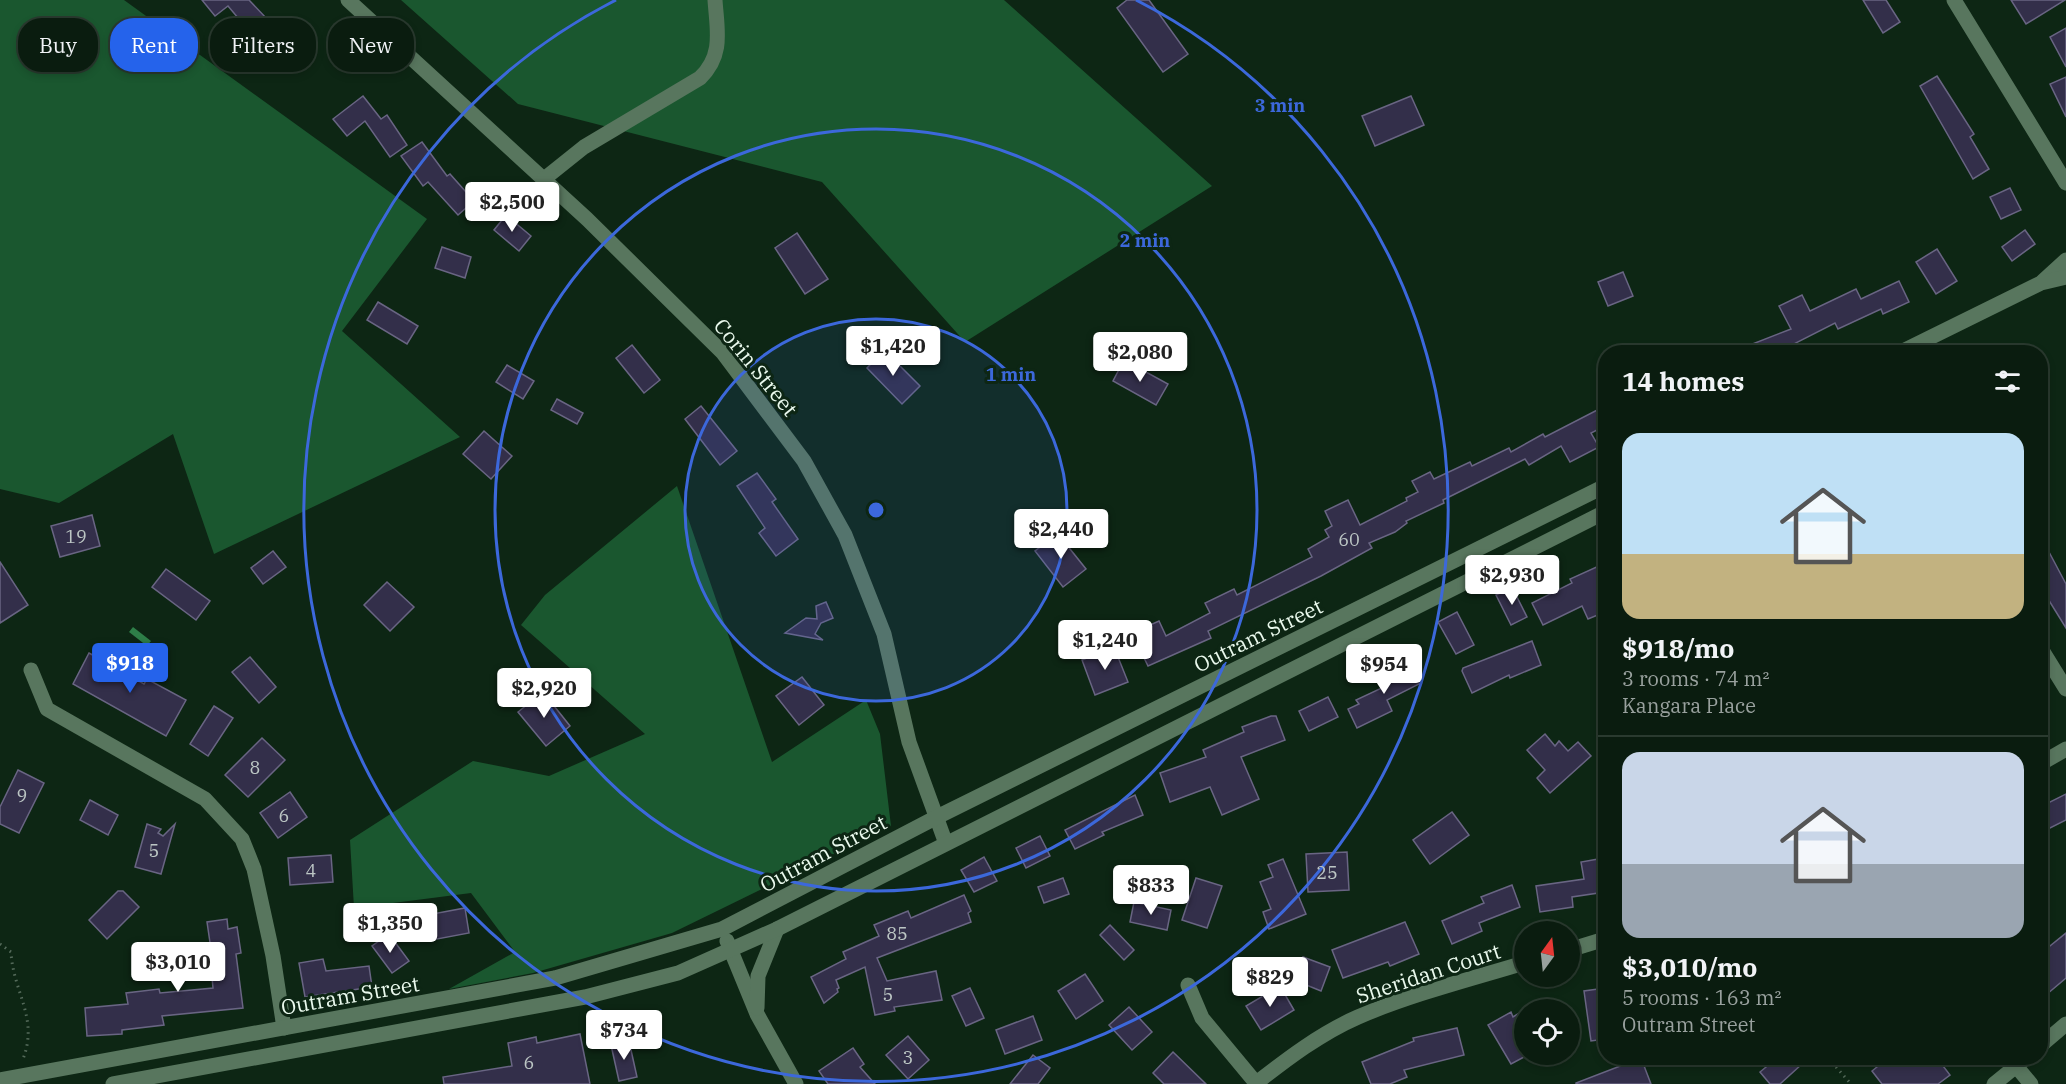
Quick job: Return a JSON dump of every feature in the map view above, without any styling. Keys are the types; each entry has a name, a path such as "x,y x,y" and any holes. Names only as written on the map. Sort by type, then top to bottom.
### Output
{"street":[{"name":"Corin Street","path":"348,0 544,179 723,353 804,461 845,535 884,634 909,742 945,842"},
{"path":"544,179 584,147 700,78 711,68 717,42 715,0"},
{"path":"1954,0 2066,183"},
{"path":"2041,283 2066,260"},
{"path":"1915,345 2041,283 2066,277"},
{"name":"Outram Street","path":"0,1080 555,978 722,929 937,817 1598,489"},
{"path":"113,1084 585,997 678,973 777,928 1598,516"},
{"path":"2048,660 2066,689"},
{"path":"31,670 47,709 205,798 242,839 254,868 273,956 284,1028"},
{"path":"2048,759 2066,749"},
{"path":"757,1014 758,976 777,928"},
{"path":"722,929 757,1014 796,1084"},
{"path":"1580,947 1598,941"},
{"name":"Sheridan Court","path":"1188,985 1202,1018 1255,1083 1308,1044 1357,1018 1412,997 1514,966"},
{"path":"2048,1039 2066,1024"},
{"path":"1995,1084 2017,1065"},
{"path":"2022,1065 2031,1084"}],"path":[{"path":"0,944 11,952 14,979 26,1007 29,1027 27,1050 22,1063 25,1076"},
{"path":"1834,1065 1851,1084"}],"shaded area":[{"path":"0,0 124,0 149,18 110,18 110,72 198,72 198,53 210,62 210,72 224,72 427,219 342,331 460,437 214,554 173,434 59,503 0,489"},
{"path":"401,0 1004,0 1212,186 965,342 822,182 518,104"},
{"path":"677,486 772,762 866,700 880,734 891,826 672,933 533,973 449,989 515,952 471,893 354,908 350,840 473,761 549,776 645,734 521,625 545,595"},
{"path":"133,627 151,641 147,646 129,632"}],"building":[{"path":"202,0 249,0 266,18 238,18 228,6 215,16"},
{"path":"1127,0 1149,0 1188,54 1163,72 1117,8"},
{"path":"1863,0 1886,0 1900,22 1883,33"},
{"path":"2011,0 2065,0 2026,24"},
{"path":"2066,28 2066,67 2050,37"},
{"path":"1937,76 1974,134 1970,137 1989,169 1973,179 1920,86"},
{"path":"2066,77 2066,117 2050,84"},
{"path":"363,96 381,119 387,115 407,145 390,157 365,121 347,136 333,119"},
{"path":"1411,96 1424,125 1375,146 1362,116"},
{"path":"422,142 447,176 450,174 474,201 458,215 428,182 423,186 401,156"},
{"path":"2010,188 2021,210 2001,219 1990,197"},
{"path":"506,215 531,236 519,251 494,230"},
{"path":"2025,230 2035,244 2012,261 2002,247"},
{"path":"797,233 828,279 805,294 775,248"},
{"path":"442,247 471,257 465,278 435,268"},
{"path":"1937,249 1957,281 1936,294 1916,262"},
{"path":"1623,272 1633,296 1608,306 1598,282"},
{"path":"1899,281 1909,302 1883,314 1881,309 1838,329 1835,323 1792,345 1750,345 1791,329 1779,306 1802,295 1810,311 1856,289 1861,299"},
{"path":"378,302 418,326 407,344 367,320"},
{"path":"632,345 660,380 644,393 616,358"},
{"path":"884,350 920,386 902,404 867,368"},
{"path":"1124,360 1168,384 1156,405 1113,381"},
{"path":"507,365 534,381 523,399 496,382"},
{"path":"557,399 583,413 577,424 551,410"},
{"path":"701,406 737,451 720,465 685,419"},
{"path":"1598,410 1598,430 1591,433 1598,448 1570,462 1561,446 1529,465 1525,459 1406,521 1407,523 1395,532 1369,543 1372,548 1321,576 1208,631 1211,638 1148,666 1132,633 1159,621 1166,636 1210,613 1205,603 1234,589 1237,595 1312,557 1308,549 1329,537 1325,530 1332,526 1325,511 1348,500 1360,525 1407,501 1406,498 1418,492 1412,481 1430,472 1434,479 1470,462 1472,466 1509,448 1511,452 1543,434 1545,437"},
{"path":"484,431 512,456 491,479 463,454"},
{"path":"757,473 776,499 772,502 798,539 776,556 759,533 765,528 737,486"},
{"path":"92,515 100,546 60,557 51,526"},
{"path":"1058,534 1086,569 1063,587 1035,551"},
{"path":"2048,550 2066,584 2066,628 2048,599"},
{"path":"273,551 286,567 263,584 251,568"},
{"path":"0,562 28,605 0,623"},
{"path":"1598,566 1598,615 1588,619 1582,606 1543,625 1532,603 1572,583 1570,579"},
{"path":"166,569 210,601 196,620 152,587"},
{"path":"387,582 414,607 390,631 364,605"},
{"path":"1512,587 1527,617 1511,625 1496,595"},
{"path":"826,602 833,618 821,623 815,634 823,640 785,633 806,618 817,619 816,606"},
{"path":"1457,612 1474,645 1456,654 1438,622"},
{"path":"1532,641 1541,665 1510,678 1509,675 1472,693 1462,671 1463,668"},
{"path":"1114,647 1128,682 1095,695 1082,660"},
{"path":"89,653 144,684 147,679 186,700 166,736 73,684"},
{"path":"250,657 276,687 259,703 232,672"},
{"path":"1410,662 1421,683 1387,700 1392,711 1357,728 1348,709 1359,704 1356,700 1384,687 1379,678"},
{"path":"802,677 824,705 799,725 776,696"},
{"path":"543,692 570,726 546,746 518,712"},
{"path":"1328,697 1338,717 1309,731 1299,711"},
{"path":"214,706 233,718 208,756 190,744"},
{"path":"1276,716 1285,740 1241,757 1259,799 1222,815 1210,787 1170,802 1160,773 1206,757 1203,750 1244,732 1242,727"},
{"path":"1545,734 1555,746 1559,741 1568,751 1578,742 1591,756 1550,793 1537,778 1545,770 1527,750"},
{"path":"262,738 285,760 248,797 225,775"},
{"path":"18,770 44,783 19,833 0,824 0,807"},
{"path":"290,792 307,817 278,838 260,813"},
{"path":"2066,794 2066,820 2048,829 2048,803"},
{"path":"1135,795 1143,815 1102,832 1104,835 1075,849 1065,830"},
{"path":"90,800 118,815 108,835 80,820"},
{"path":"1452,812 1469,835 1430,864 1413,840"},
{"path":"147,824 161,829 158,833 163,836 175,824 161,874 135,867"},
{"path":"1040,836 1050,856 1026,868 1016,848"},
{"path":"1347,852 1349,890 1308,892 1306,854"},
{"path":"331,855 333,882 290,885 288,858"},
{"path":"984,857 997,881 974,892 961,870"},
{"path":"1283,859 1306,914 1269,929 1263,912 1271,909 1260,882 1273,877 1268,865"},
{"path":"1598,859 1598,893 1572,897 1573,907 1540,912 1536,886 1584,879 1581,862"},
{"path":"1063,878 1069,894 1044,903 1038,887"},
{"path":"1196,878 1222,886 1207,928 1182,920"},
{"path":"1512,885 1520,907 1479,923 1482,931 1452,944 1442,921 1484,903 1481,897"},
{"path":"118,891 123,891 139,907 107,939 89,920"},
{"path":"964,895 971,911 968,913 971,922 877,958 887,981 936,971 942,1000 894,1007 895,1011 875,1015 865,967 836,980 838,992 824,1003 811,977 846,959 843,952 879,936 874,925 908,911 911,918"},
{"path":"1134,902 1171,910 1167,930 1130,922"},
{"path":"465,908 469,933 432,940 427,915"},
{"path":"227,919 228,929 237,927 241,953 236,954 243,1008 162,1016 164,1025 122,1030 122,1034 87,1036 85,1008 128,1004 126,993 159,989 160,993 213,988 212,977 215,977 207,922"},
{"path":"1405,922 1419,954 1390,966 1388,962 1343,978 1332,950"},
{"path":"1110,925 1134,950 1124,960 1100,935"},
{"path":"2066,933 2066,978 2048,993 2048,948"},
{"path":"389,934 409,961 392,973 372,946"},
{"path":"1303,957 1330,967 1321,991 1294,980"},
{"path":"323,959 326,971 369,966 372,987 305,997 299,963"},
{"path":"1085,974 1103,1001 1076,1019 1058,991"},
{"path":"1280,986 1294,1010 1261,1030 1246,1006"},
{"path":"970,988 984,1018 966,1026 952,996"},
{"path":"1598,989 1598,1040 1591,1041 1584,991"},
{"path":"1129,1007 1152,1032 1132,1050 1109,1025"},
{"path":"1511,1012 1514,1062 1511,1064 1488,1025"},
{"path":"1033,1016 1042,1040 1005,1054 996,1030"},
{"path":"1457,1028 1464,1055 1404,1070 1407,1077 1390,1084 1371,1084 1362,1062 1414,1041 1413,1038"},
{"path":"580,1034 590,1084 444,1084 443,1077 512,1066 508,1043 536,1037 537,1043"},
{"path":"908,1036 929,1060 908,1079 886,1055"},
{"path":"629,1041 637,1077 619,1081 611,1045"},
{"path":"853,1048 864,1064 860,1067 875,1084 828,1084 819,1071"},
{"path":"1173,1052 1206,1084 1164,1084 1153,1073"},
{"path":"1033,1055 1050,1068 1038,1084 1010,1084"},
{"path":"1623,1065 1644,1065 1651,1084 1576,1084"},
{"path":"1768,1065 1801,1065 1780,1084 1770,1084 1760,1072"},
{"path":"1879,1065 1942,1065 1950,1075 1938,1084 1882,1084 1872,1071"}]}
